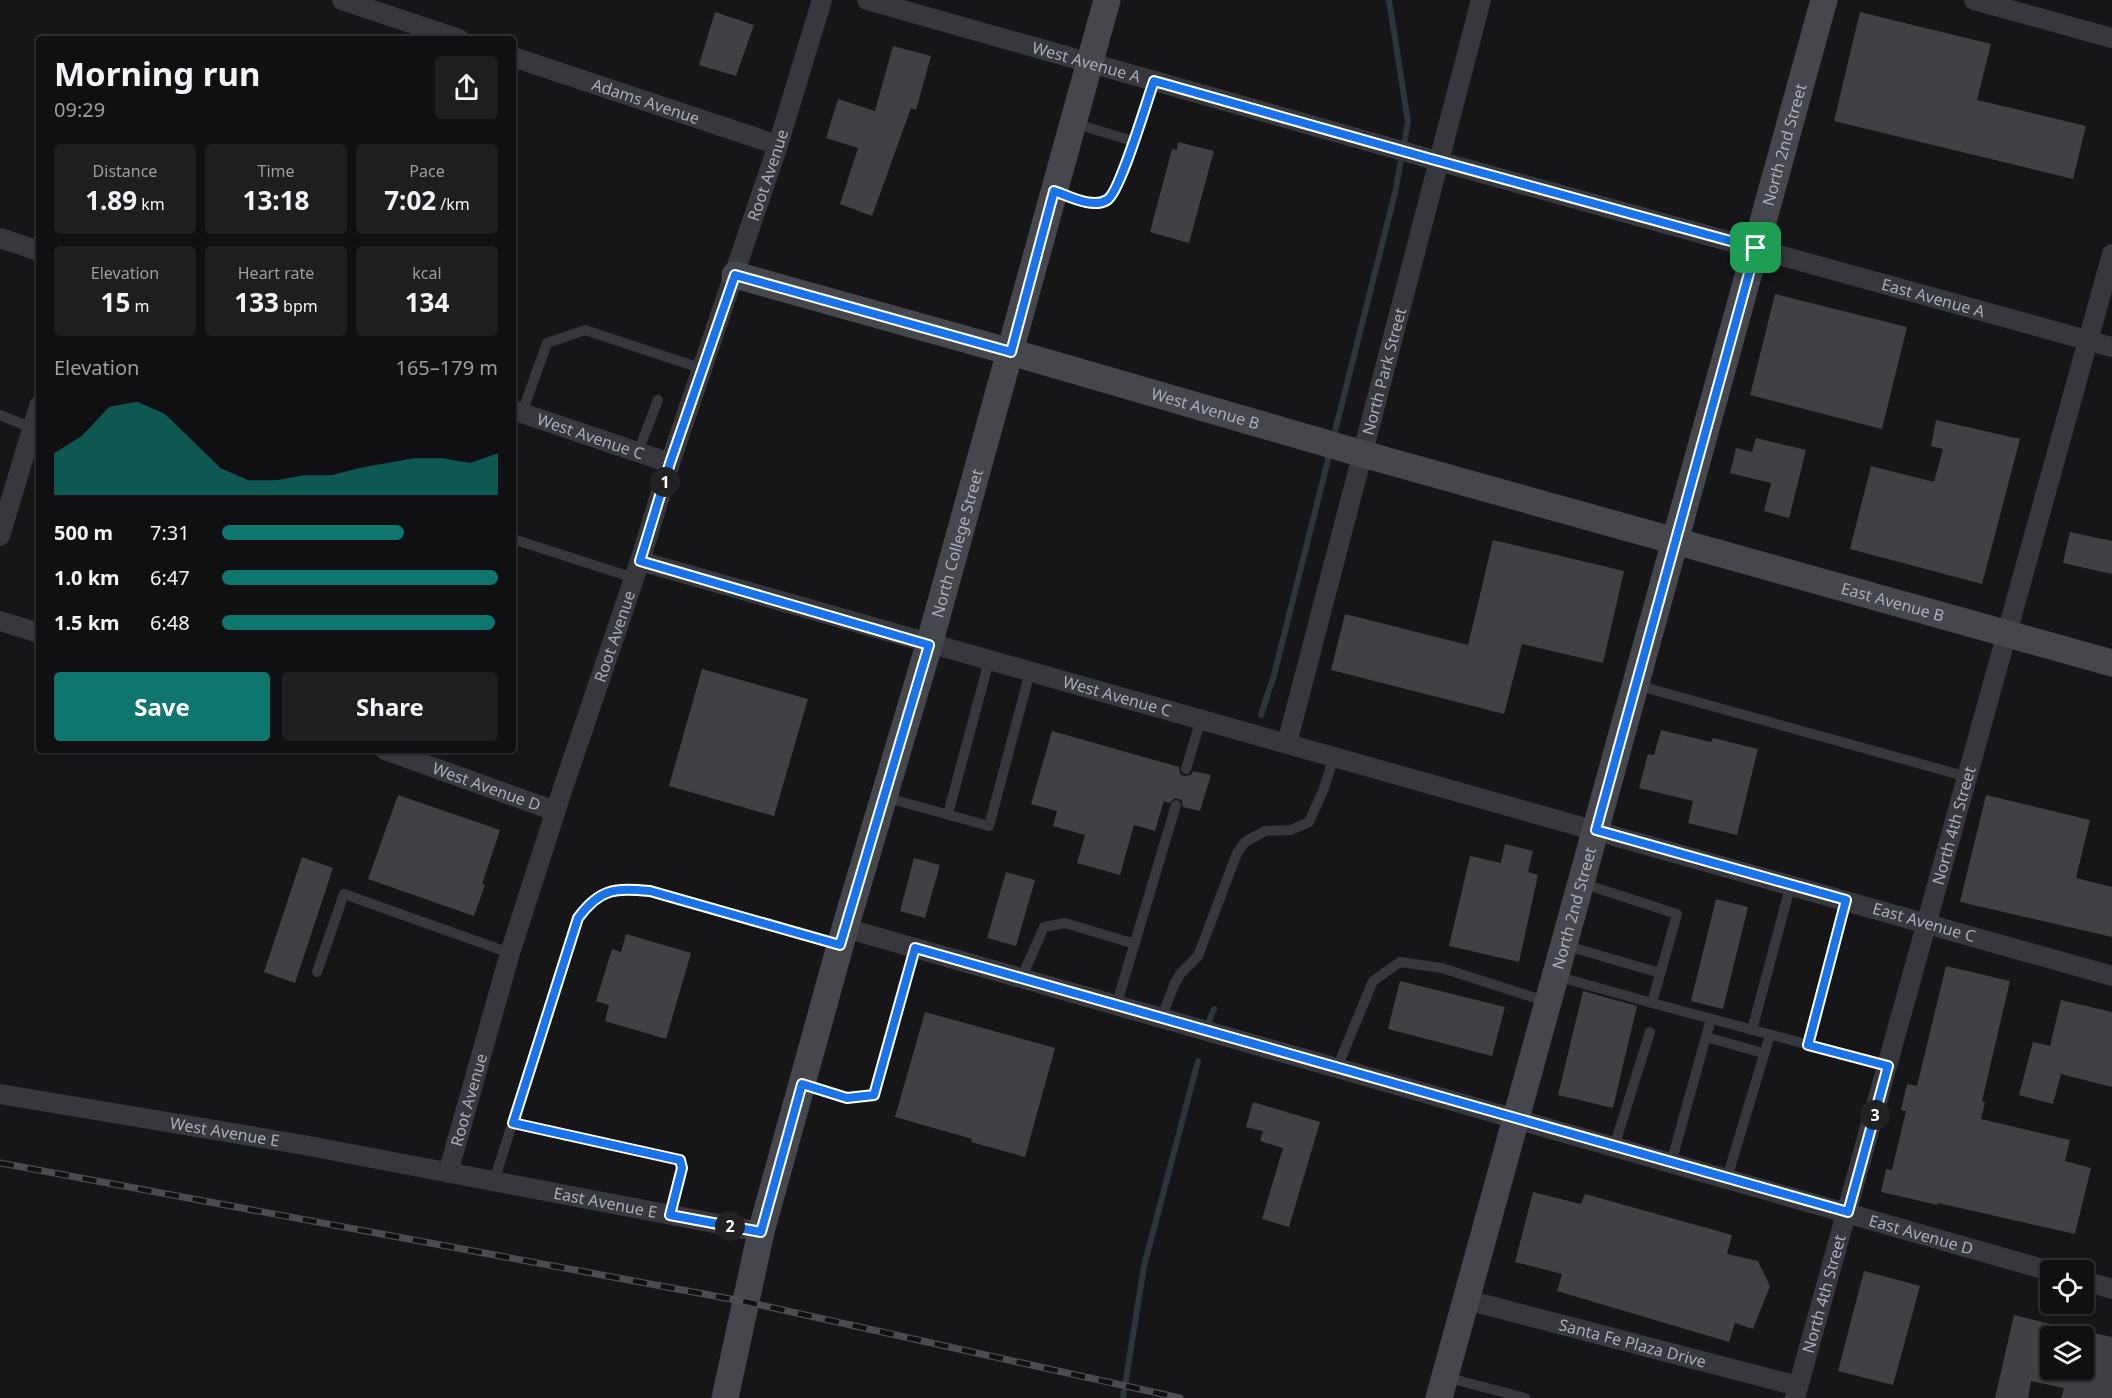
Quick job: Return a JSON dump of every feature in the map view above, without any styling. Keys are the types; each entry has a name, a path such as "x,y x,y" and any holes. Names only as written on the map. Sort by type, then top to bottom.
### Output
{"street":[{"path":"342,0 450,36"},
{"name":"Root Avenue","path":"448,1173 510,953 555,811 778,145 822,0"},
{"name":"West Avenue A","path":"867,0 1380,145 1756,248"},
{"name":"North College Street","path":"725,1398 761,1232 843,937 929,645 1107,0"},
{"name":"North Park Street","path":"1287,743 1356,452 1431,159 1481,0"},
{"name":"North 2nd Street","path":"1442,1387 1824,0"},
{"path":"1974,0 2112,38"},
{"name":"Adams Avenue","path":"516,58 778,145"},
{"path":"0,238 36,250"},
{"name":"East Avenue A","path":"1756,248 2112,347"},
{"name":"North 4th Street","path":"1797,1392 2112,254"},
{"name":"West Avenue B","path":"735,275 1356,452 1675,540"},
{"name":"West Avenue C","path":"517,411 670,463"},
{"path":"0,534 36,415"},
{"name":"East Avenue B","path":"1675,540 2112,663"},
{"name":"West Avenue C","path":"637,570 1030,672 1596,830"},
{"path":"0,621 36,632"},
{"name":"West Avenue D","path":"393,753 555,811"},
{"name":"East Avenue C","path":"1596,830 1928,922 2112,976"},
{"path":"843,937 915,948 1516,1119"},
{"name":"West Avenue E","path":"0,1094 292,1143 448,1173"},
{"name":"East Avenue D","path":"1516,1119 2040,1268"},
{"name":"East Avenue E","path":"448,1173 761,1232"},
{"path":"2094,1284 2112,1289"},
{"name":"Santa Fe Plaza Drive","path":"1467,1300 1797,1392"}],"lane":[{"path":"1054,191 1083,201 1100,203 1109,200 1114,194 1154,81"},
{"path":"1073,123 1133,141"},
{"path":"517,411 547,343 585,330 703,369"},
{"path":"638,452 658,400"},
{"path":"0,415 32,428"},
{"path":"516,540 637,570"},
{"path":"948,814 989,661"},
{"path":"884,797 989,826 1030,672"},
{"path":"1635,685 1968,777"},
{"path":"1186,769 1201,719"},
{"path":"1161,1018 1181,973 1198,956 1237,852 1245,842 1265,831 1292,830 1309,822 1323,791 1334,757"},
{"path":"1116,1006 1176,805"},
{"path":"1581,883 1677,914 1652,1003"},
{"path":"1752,1030 1791,884"},
{"path":"494,1181 578,918 588,905 602,895 617,889 650,891 843,937"},
{"path":"317,972 344,894 510,953"},
{"path":"1808,1045 1846,900"},
{"path":"1021,979 1044,927 1065,923 1135,944"},
{"path":"1564,945 1660,973"},
{"path":"802,1084 847,1098 874,1095 915,948"},
{"path":"1337,1068 1373,981 1400,962 1442,968 1548,1002"},
{"path":"1556,976 1888,1066"},
{"path":"1671,1163 1712,1019"},
{"path":"1614,1147 1650,1032"},
{"path":"1727,1178 1770,1035"},
{"path":"1706,1037 1763,1053"},
{"path":"513,1123 680,1160 682,1168 670,1215"},
{"path":"1442,1387 1525,1398"}],"building":[{"path":"715,12 754,25 736,76 699,65"},
{"path":"1860,12 1991,44 1977,100 2086,126 2073,179 1834,121"},
{"path":"893,46 931,56 916,110 911,108 872,216 840,204 858,148 826,138 838,99 875,111"},
{"path":"1178,142 1214,151 1189,243 1150,232 1172,149 1177,150"},
{"path":"1775,294 1907,327 1882,429 1750,395"},
{"path":"1936,420 2020,439 1982,584 1850,549 1871,466 1934,482 1943,449 1931,446"},
{"path":"1756,438 1806,450 1789,518 1764,511 1771,483 1730,473 1736,448 1752,452"},
{"path":"2070,532 2112,541 2112,574 2063,563"},
{"path":"1493,540 1624,571 1603,663 1522,644 1504,714 1331,670 1345,614 1468,645"},
{"path":"702,669 808,699 774,816 669,786"},
{"path":"1661,730 1711,742 1713,738 1758,749 1737,835 1688,823 1693,801 1639,788 1648,754 1654,755"},
{"path":"1052,731 1179,767 1180,774 1184,776 1191,775 1193,771 1211,775 1200,811 1183,807 1182,800 1175,798 1169,803 1164,801 1155,831 1134,825 1120,875 1077,863 1085,835 1053,826 1057,811 1031,804"},
{"path":"398,795 500,830 474,916 368,879"},
{"path":"1986,795 2090,820 2076,878 2112,887 2112,937 1960,902"},
{"path":"1505,844 1533,851 1528,872 1538,875 1519,962 1449,946 1470,856 1501,863"},
{"path":"302,857 333,868 295,983 264,972"},
{"path":"914,858 940,865 925,918 900,911"},
{"path":"1006,872 1035,880 1016,946 987,938"},
{"path":"1716,899 1748,907 1723,1009 1691,1001"},
{"path":"626,934 691,953 666,1039 605,1021 609,1005 596,1001 612,949 621,952"},
{"path":"1946,966 2010,981 1982,1101 1985,1102 1981,1119 2070,1140 2065,1161 2091,1168 2075,1234 1881,1192 1886,1169 1892,1170 1906,1111 1901,1110 1907,1084 1917,1086"},
{"path":"1400,981 1505,1007 1492,1056 1388,1029"},
{"path":"1583,991 1637,1006 1613,1108 1558,1095"},
{"path":"2061,1000 2112,1012 2112,1087 2061,1074 2053,1104 2019,1095 2033,1042 2050,1046"},
{"path":"925,1012 1055,1048 1025,1157 895,1117"},
{"path":"1253,1102 1320,1122 1289,1227 1262,1219 1283,1148 1260,1141 1263,1131 1246,1127"},
{"path":"1533,1192 1581,1204 1585,1194 1732,1235 1727,1254 1758,1261 1770,1286 1753,1329 1735,1323 1729,1342 1557,1291 1562,1274 1515,1262"},
{"path":"1864,1271 1920,1286 1893,1385 1838,1371"},
{"path":"2014,1315 2050,1324 2050,1326 2040,1326 2040,1380 2094,1380 2094,1333 2112,1337 2112,1398 2061,1398 2064,1388 2031,1381 2028,1398 1995,1398"}],"waterway":[{"path":"1333,439 1395,193 1408,122 1389,0"},
{"path":"1261,715 1274,675 1330,452"},
{"path":"1209,1021 1214,1009"},
{"path":"1123,1398 1144,1266 1198,1061"}],"railway":[{"path":"0,1163 747,1302 1180,1398"}],"route":[{"path":"1154,81 1756,248 1596,830 1846,900 1808,1045 1888,1066 1848,1212 915,948 874,1095 847,1098 802,1084 761,1232 670,1215 682,1168 680,1160 513,1123 578,918 588,905 602,895 617,889 650,891 840,945 929,645 640,561 670,463 735,275 1011,352 1054,191 1083,201 1100,203 1109,200 1121,177 1154,81"}]}
